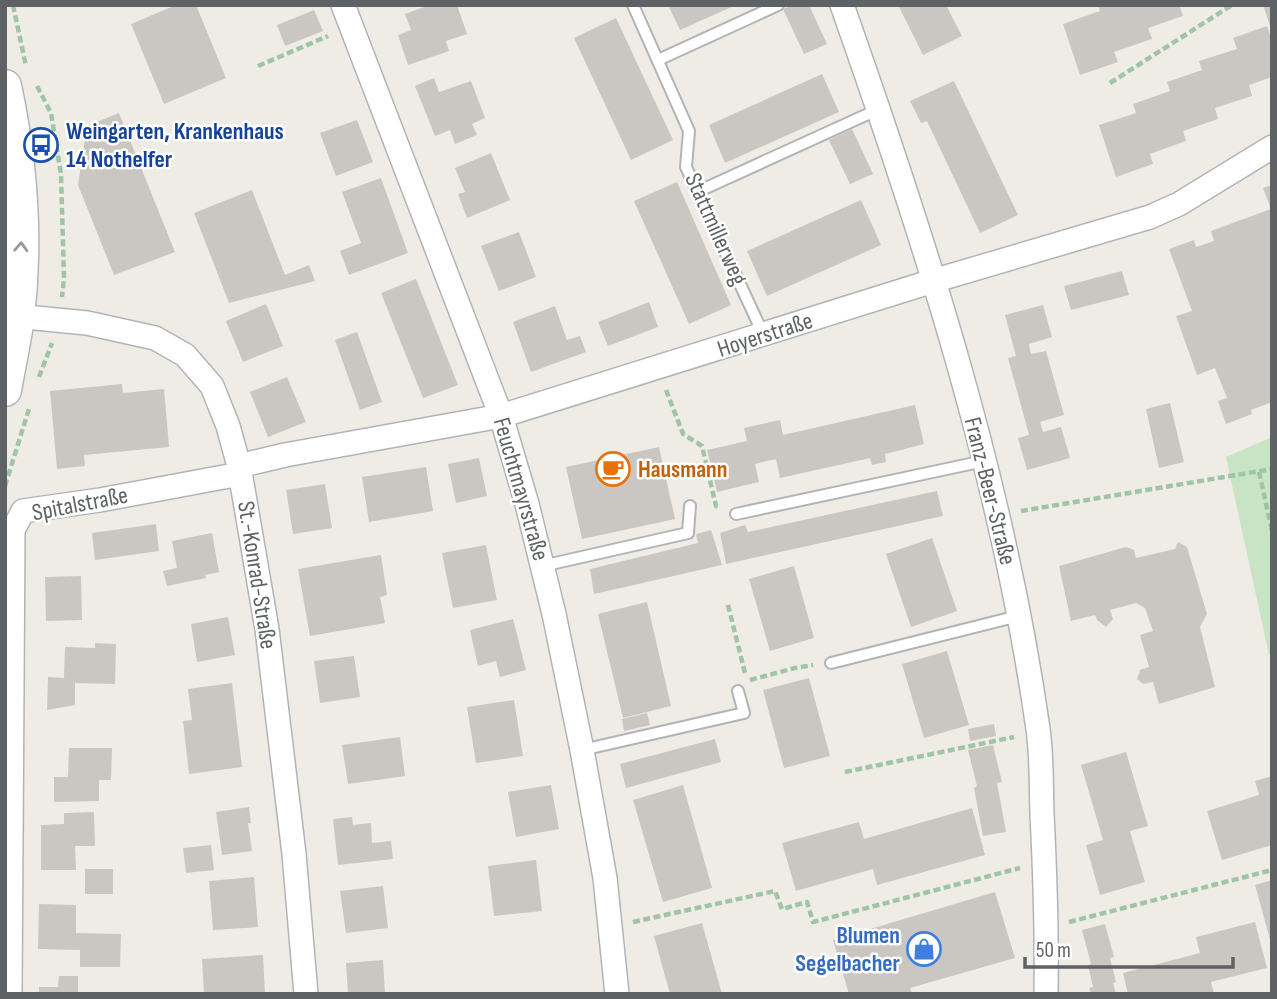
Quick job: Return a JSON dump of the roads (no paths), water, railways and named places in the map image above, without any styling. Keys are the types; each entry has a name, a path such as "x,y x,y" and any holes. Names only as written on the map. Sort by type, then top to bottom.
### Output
{"main road":[{"path":"5,86 12,118 22,223 12,315 17,399"}],"street":[{"name":"Franz-Beer-Straße","path":"842,5 879,109 933,281 999,514 1039,732 1048,928 1046,994"},
{"name":"Feuchtmayrstraße","path":"347,15 501,416 542,566 582,750 605,878 617,994"},
{"name":"Hoyerstraße","path":"240,470 285,455 501,416 933,281 1150,217 1180,204 1272,147"},
{"name":"St.-Konrad-Straße","path":"12,315 60,319 155,338 185,355 212,386 228,426 240,470 270,656 294,853 306,994"},
{"name":"Spitalstraße","path":"10,994 18,521 100,500 240,470"}],"lane":[{"name":"Stattmillerweg","path":"633,5 689,131 686,167 764,336"},
{"path":"658,60 778,5"},
{"path":"698,192 879,109"},
{"path":"736,514 984,461"},
{"path":"542,566 688,533 690,506"},
{"path":"831,663 1018,616"},
{"path":"582,750 744,713 738,691"}],"place":[{"name":"Weingarten, Krankenhaus 14 Nothelfer","path":"41,145"},
{"name":"Hausmann","path":"613,469"},
{"name":"Blumen Segelbacher","path":"924,949"}]}
